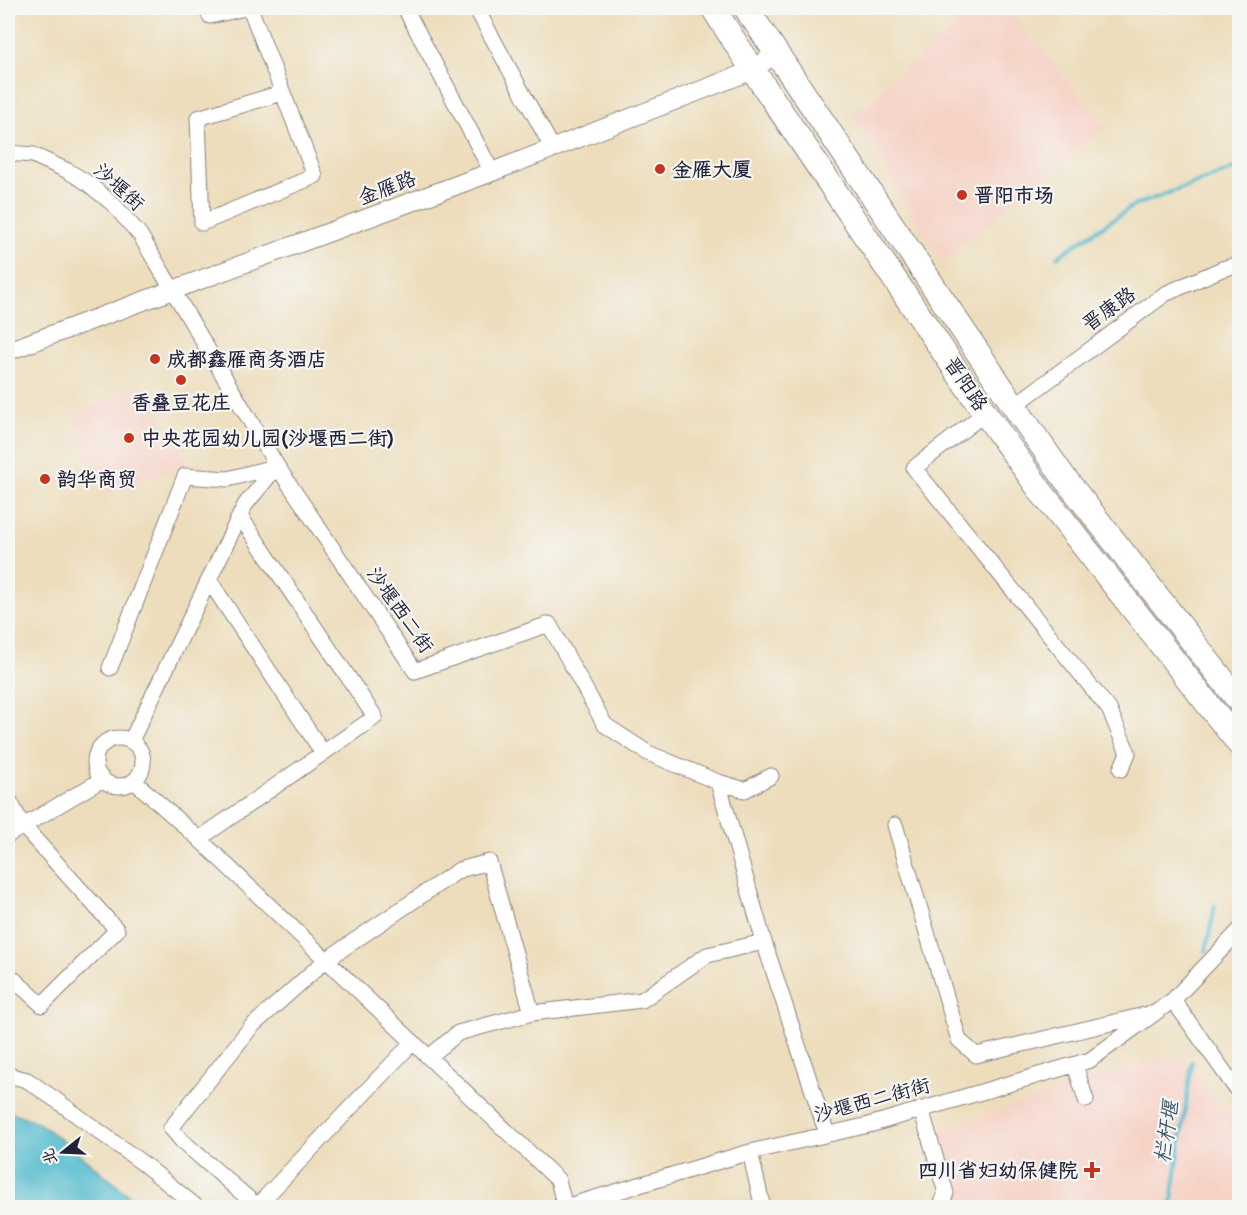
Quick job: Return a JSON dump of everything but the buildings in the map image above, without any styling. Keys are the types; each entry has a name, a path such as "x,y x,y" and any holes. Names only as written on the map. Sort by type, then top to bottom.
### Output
{"main road":[{"name":"晋阳路","path":"713,8 985,413 1042,493 1239,745"},
{"name":"晋阳路","path":"746,8 1063,476 1239,702"}],"street":[{"path":"207,8 210,16 244,8"},
{"path":"250,8 315,176 202,223 198,118 282,93"},
{"path":"405,8 492,172"},
{"path":"476,8 553,149"},
{"name":"金雁路","path":"8,351 553,149 753,70 776,53"},
{"name":"沙堰街","path":"8,153 33,155 68,171 113,204 140,235 172,292"},
{"name":"晋康路","path":"1014,406 1164,294 1239,264"},
{"name":"沙堰西二街","path":"172,292 277,466 415,671 549,624 605,725 648,753 718,782 746,790 771,776"},
{"path":"985,413 914,468 1109,709 1128,753 1121,769"},
{"path":"131,741 245,504 277,466"},
{"path":"110,668 185,476 228,478 277,466"},
{"path":"200,839 375,717 240,516"},
{"path":"209,580 323,753"},
{"path":"118,738 131,741 140,751 143,764 139,776 128,785 114,786 103,779 96,767 97,754 105,743 118,738"},
{"path":"8,835 103,779"},
{"path":"134,781 200,839 558,1180 565,1207"},
{"path":"718,782 764,942 827,1134"},
{"path":"8,798 23,826 117,930 42,1005 8,974"},
{"path":"895,825 959,1040 976,1055 1158,1011"},
{"path":"413,1042 257,1206 182,1141 171,1128 251,1027 326,960 459,870 489,862 532,1013"},
{"name":"沙堰西二街街","path":"565,1207 750,1152 921,1109 1090,1060 1173,1000 1239,930"},
{"path":"429,1057 458,1033 532,1013 642,1000 707,954 764,942"},
{"path":"1173,1000 1239,1094"},
{"path":"1075,1065 1086,1100"},
{"path":"8,1075 27,1080 46,1093 145,1165 198,1208"},
{"path":"921,1109 946,1192 940,1208"},
{"path":"750,1152 763,1208"}],"shaded area":[{"name":"晋阳市场","path":"975,8 1007,8 1106,127 941,263 853,115"},
{"name":"中央花园幼儿园(沙堰西二街)","path":"140,384 190,463 106,496 73,414"},
{"name":"四川省妇幼保健院","path":"1159,1058 1185,1060 1239,1127 1239,1207 954,1207 934,1132"}],"water":[{"path":"8,1111 37,1122 143,1207 17,1207 8,1200"}],"waterway":[{"path":"1057,257 1133,206 1240,167"},
{"name":"栏杆堰","path":"1206,951 1215,905"},
{"name":"栏杆堰","path":"1171,1208 1192,1062"}],"place":[{"name":"金雁大厦","path":"660,169"},
{"name":"晋阳市场","path":"962,195"},
{"name":"成都鑫雁商务酒店","path":"155,359"},
{"name":"香叠豆花庄","path":"181,380"},
{"name":"中央花园幼儿园(沙堰西二街)","path":"129,438"},
{"name":"韵华商贸","path":"45,479"},
{"name":"四川省妇幼保健院","path":"1092,1170"}]}
